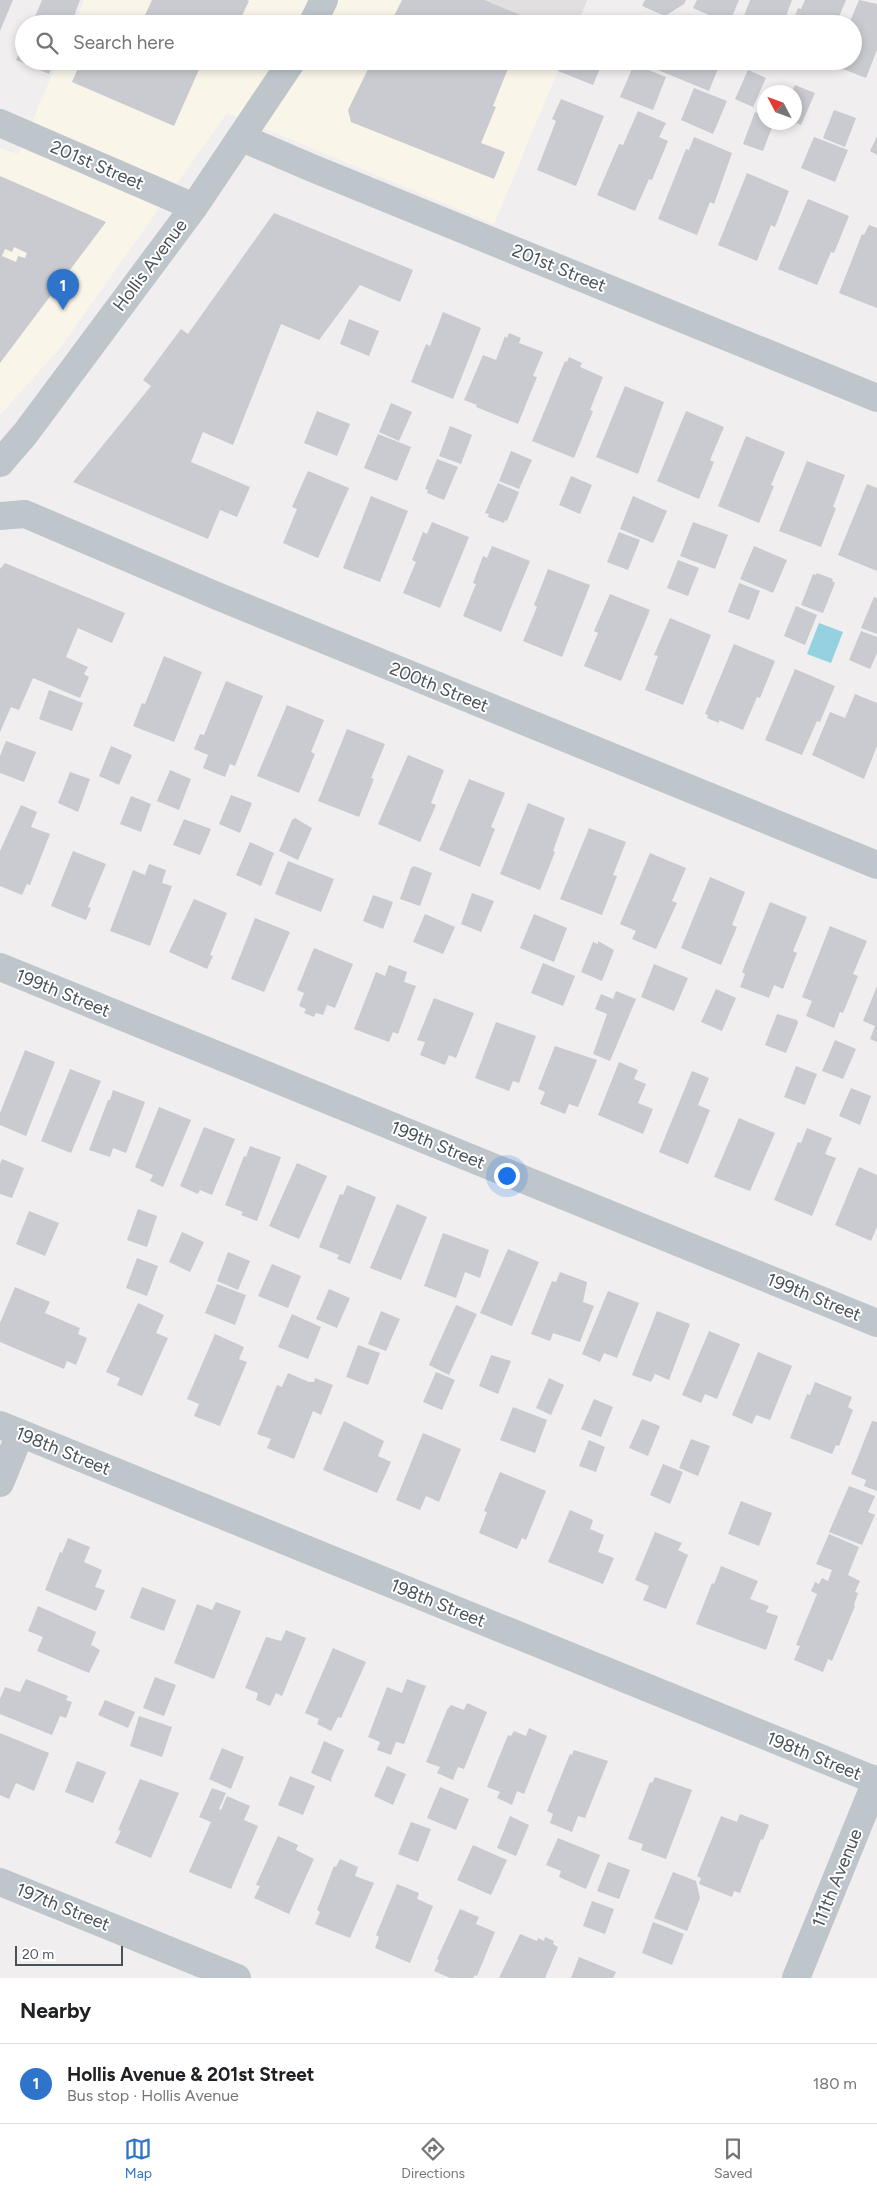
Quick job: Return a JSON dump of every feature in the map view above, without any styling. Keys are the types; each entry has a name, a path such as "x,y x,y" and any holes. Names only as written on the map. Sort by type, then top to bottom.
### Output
{"street":[{"path":"316,15 324,0"},
{"name":"Hollis Avenue","path":"0,463 25,434 194,206 242,138 286,70"},
{"name":"201st Street","path":"0,122 194,206"},
{"name":"201st Street","path":"242,138 877,398"},
{"name":"200th Street","path":"0,516 25,514 217,596 877,865"},
{"name":"199th Street","path":"0,967 877,1323"},
{"path":"0,1483 10,1429"},
{"name":"198th Street","path":"10,1429 877,1780"},
{"name":"111th Avenue","path":"796,1978 877,1780"},
{"name":"197th Street","path":"0,1882 237,1978"}],"shaded area":[{"path":"84,0 477,0 515,15 78,15"},
{"path":"477,0 587,0 581,15 515,15"},
{"path":"54,70 558,70 494,224 227,113 60,348 0,415 0,148 18,154"}],"water":[{"path":"819,623 843,632 831,663 807,654"}],"building":[{"path":"0,0 13,0 0,31"},
{"path":"42,0 80,0 74,15 36,15"},
{"path":"152,0 249,1 242,15 145,15"},
{"path":"402,0 484,0 521,15 394,15"},
{"path":"645,0 686,0 684,4 667,15 642,6"},
{"path":"697,0 739,0 733,15 709,15 693,8"},
{"path":"750,0 792,0 786,15 744,15"},
{"path":"805,0 846,0 840,15 795,15 798,8 801,9"},
{"path":"859,0 877,4 877,50 866,78 845,70 862,70 862,15 853,15"},
{"path":"40,70 51,70 49,74"},
{"path":"77,70 199,70 174,126 72,82"},
{"path":"368,70 507,70 493,106 496,107 481,143 505,152 494,179 351,122 348,110"},
{"path":"558,70 599,70 593,85"},
{"path":"631,70 649,70 666,77 653,110 620,97"},
{"path":"658,70 717,70 709,91"},
{"path":"748,70 766,78 763,85 757,85 757,98 753,107 735,99"},
{"path":"694,88 727,101 713,134 681,120"},
{"path":"802,88 815,93 802,123"},
{"path":"561,99 604,116 576,186 537,170 556,121 552,119"},
{"path":"834,110 856,118 845,147 823,138"},
{"path":"638,111 666,123 659,137 668,141 652,180 649,179 635,211 597,195 619,144 623,145"},
{"path":"755,112 757,113 757,130 771,130 763,151 743,144"},
{"path":"877,136 877,155 870,151"},
{"path":"694,137 732,153 714,204 710,202 697,235 658,219 686,149 689,150"},
{"path":"814,137 848,150 835,182 801,168"},
{"path":"747,173 789,191 775,227 771,225 757,261 718,245"},
{"path":"0,176 106,222 0,363","holes":["14,247 27,253 25,258 18,256 16,262 2,256 5,249 12,252"]},
{"path":"808,199 849,216 834,253 831,252 817,285 778,269"},
{"path":"274,213 413,270 400,302 360,285 319,340 281,324 233,445 203,432 191,462 250,487 237,517 220,510 208,539 73,482 151,386 143,380 181,329 188,334"},
{"path":"869,225 877,228 877,308 839,293 862,234 864,235"},
{"path":"443,312 481,328 453,399 411,382 426,344 430,346"},
{"path":"349,319 379,331 369,356 340,344"},
{"path":"509,333 521,338 519,343 543,352 533,376 537,377 518,424 476,407 477,405 464,400 483,355 496,360 505,336 507,338"},
{"path":"569,357 582,363 580,367 603,377 590,410 593,411 574,458 532,441 565,361 567,362"},
{"path":"625,386 664,402 638,474 596,457"},
{"path":"391,403 412,412 399,441 379,432"},
{"path":"317,411 350,424 337,456 304,443"},
{"path":"686,411 724,427 710,460 714,462 699,499 657,481"},
{"path":"450,426 472,435 461,464 439,456"},
{"path":"378,434 411,447 397,481 364,468"},
{"path":"746,436 785,452 771,485 774,486 759,523 718,506"},
{"path":"511,451 532,460 519,489 499,481"},
{"path":"437,459 458,467 444,500 427,493 428,490 425,489"},
{"path":"807,461 845,475 833,507 836,508 821,547 779,531"},
{"path":"308,471 349,488 318,558 283,543 297,509 292,507"},
{"path":"571,476 592,485 580,514 559,505"},
{"path":"498,483 519,492 507,521 505,520 504,523 488,517 489,514 485,513"},
{"path":"867,484 877,488 877,571 838,555"},
{"path":"371,496 408,511 380,582 343,568"},
{"path":"633,496 667,511 653,543 620,529"},
{"path":"432,522 469,537 440,608 403,593 416,562 412,560 423,532 427,534"},
{"path":"693,522 728,535 715,569 680,556"},
{"path":"619,532 640,540 628,570 607,562"},
{"path":"492,546 530,561 501,632 463,616 476,584 473,583 483,556 487,558"},
{"path":"754,546 787,560 773,593 740,579"},
{"path":"678,560 699,568 688,596 667,588"},
{"path":"5,563 125,613 112,643 78,628 66,657 88,667 84,674 89,677 80,698 33,678 19,710 11,707 0,732 0,569"},
{"path":"548,569 590,585 562,657 523,641 537,607 534,605"},
{"path":"817,573 833,579 832,581 835,583 823,613 801,605 813,574 816,575"},
{"path":"739,583 760,591 749,620 728,612"},
{"path":"610,594 650,610 621,681 584,666 598,633 594,631"},
{"path":"874,597 877,598 877,634 861,628"},
{"path":"796,606 817,615 805,645 784,636"},
{"path":"670,618 711,635 683,705 645,690 658,656 654,655"},
{"path":"861,631 877,637 877,653 870,669 849,660"},
{"path":"734,644 775,661 760,698 757,697 743,730 719,720 719,723 707,718 708,715 705,714"},
{"path":"164,656 202,672 174,742 133,726 142,703 145,704"},
{"path":"795,669 835,686 820,722 817,721 802,755 765,740"},
{"path":"226,681 263,696 235,766 230,764 225,777 203,768 208,755 194,749 200,734 204,735"},
{"path":"49,690 83,703 72,731 39,719"},
{"path":"855,694 877,703 877,746 864,779 812,755 830,712 845,718"},
{"path":"287,705 324,720 311,752 315,754 299,793 257,776"},
{"path":"347,729 385,744 371,778 374,779 359,817 318,801"},
{"path":"6,741 36,752 24,782 0,773 0,756"},
{"path":"111,746 132,755 119,785 99,776"},
{"path":"408,755 444,770 431,803 436,805 420,842 378,824"},
{"path":"170,770 191,779 179,810 157,801"},
{"path":"70,772 90,779 78,812 58,803"},
{"path":"469,779 505,793 491,827 495,829 480,867 439,850"},
{"path":"231,795 252,803 240,833 219,824"},
{"path":"131,796 151,804 141,832 120,824"},
{"path":"528,803 565,818 553,851 555,852 540,890 500,874"},
{"path":"21,805 37,812 31,827 50,834 30,885 27,884 22,895 0,886 0,851"},
{"path":"295,818 312,828 298,860 279,851 292,820"},
{"path":"184,819 211,829 200,855 173,845"},
{"path":"589,828 626,842 613,875 617,876 602,915 560,899"},
{"path":"250,842 274,853 261,886 236,875"},
{"path":"73,851 106,864 88,907 91,908 86,920 51,906"},
{"path":"650,853 686,868 672,901 677,903 656,949 632,939 636,931 620,924"},
{"path":"288,861 334,879 321,912 275,894"},
{"path":"149,864 166,870 162,883 172,886 150,946 110,931 133,870 145,875"},
{"path":"414,866 432,873 420,906 400,899 411,868"},
{"path":"710,877 745,892 732,925 737,927 721,965 681,948"},
{"path":"472,893 494,901 481,932 461,924"},
{"path":"373,895 393,902 383,929 363,921"},
{"path":"194,899 227,913 210,955 213,956 207,969 169,952"},
{"path":"770,902 807,917 793,951 797,953 783,989 774,985 769,998 740,987 745,974 742,972"},
{"path":"425,914 455,927 443,954 413,942"},
{"path":"534,914 567,928 554,962 520,948"},
{"path":"255,918 290,932 264,992 231,979"},
{"path":"830,926 867,941 853,974 858,976 843,1013 840,1012 834,1028 806,1016 812,1001 802,997"},
{"path":"598,941 614,950 602,981 581,972 593,942 598,944"},
{"path":"314,948 353,964 335,1008 327,1005 323,1015 316,1013 314,1017 304,1013 306,1009 299,1006 304,993 297,990"},
{"path":"543,963 575,976 563,1006 531,993"},
{"path":"654,964 688,978 674,1011 641,997"},
{"path":"389,965 407,972 404,982 416,986 398,1034 393,1032 389,1042 354,1029 376,972 385,976"},
{"path":"877,986 877,1042 870,1039 875,1026 863,1021"},
{"path":"716,989 736,998 722,1031 701,1022"},
{"path":"616,991 636,999 610,1061 593,1054 607,1014 595,1009 601,994 613,999"},
{"path":"434,998 474,1013 456,1058 449,1055 445,1065 420,1055 425,1042 417,1040"},
{"path":"777,1014 797,1020 798,1023 786,1053 765,1045"},
{"path":"496,1022 536,1036 519,1083 513,1081 509,1091 475,1078"},
{"path":"835,1040 856,1049 843,1079 822,1071"},
{"path":"555,1046 597,1060 578,1107 569,1104 565,1114 540,1104 545,1092 538,1089"},
{"path":"25,1050 55,1062 26,1136 0,1125 0,1113"},
{"path":"619,1062 638,1070 634,1079 646,1084 638,1103 653,1109 643,1134 598,1115"},
{"path":"796,1066 817,1074 805,1105 784,1097"},
{"path":"70,1069 101,1081 71,1153 41,1141"},
{"path":"692,1071 709,1078 698,1105 710,1110 688,1164 659,1152"},
{"path":"851,1088 871,1096 860,1125 839,1116"},
{"path":"113,1090 145,1102 126,1153 113,1148 110,1157 89,1150"},
{"path":"159,1107 191,1120 163,1187 150,1181 153,1175 135,1167"},
{"path":"739,1118 775,1133 750,1191 714,1177"},
{"path":"204,1127 235,1139 212,1195 200,1190 198,1194 180,1186"},
{"path":"807,1128 832,1138 825,1154 836,1158 812,1216 774,1200 798,1142 801,1143"},
{"path":"250,1146 281,1157 257,1221 241,1215 243,1212 225,1205 244,1156 246,1157"},
{"path":"2,1159 24,1168 12,1198 0,1194 0,1164"},
{"path":"297,1163 327,1176 299,1239 269,1226"},
{"path":"859,1167 877,1175 877,1227 871,1241 835,1225"},
{"path":"347,1185 376,1197 350,1264 337,1259 339,1255 319,1247 340,1194 343,1195"},
{"path":"397,1204 427,1217 401,1280 370,1268"},
{"path":"138,1209 157,1216 147,1247 127,1240"},
{"path":"29,1211 59,1223 45,1256 16,1244"},
{"path":"182,1232 204,1242 190,1272 169,1262"},
{"path":"443,1233 489,1250 480,1278 465,1272 456,1298 424,1286"},
{"path":"508,1249 539,1262 512,1326 480,1313"},
{"path":"228,1252 250,1261 238,1290 217,1281"},
{"path":"137,1258 158,1266 147,1296 126,1288"},
{"path":"272,1264 301,1276 288,1308 258,1296"},
{"path":"560,1272 587,1282 583,1302 594,1306 580,1342 553,1333 550,1341 531,1334 552,1281 556,1282"},
{"path":"217,1284 246,1295 235,1325 205,1313"},
{"path":"15,1287 50,1302 45,1313 80,1328 78,1334 87,1338 76,1365 67,1361 64,1369 0,1342 0,1323"},
{"path":"329,1289 350,1298 337,1328 316,1319"},
{"path":"608,1291 639,1303 617,1358 604,1353 600,1362 582,1354"},
{"path":"138,1303 164,1315 156,1333 168,1338 142,1396 117,1385 120,1378 106,1372"},
{"path":"456,1305 477,1314 449,1375 429,1365"},
{"path":"381,1311 400,1319 386,1351 368,1344"},
{"path":"657,1311 690,1324 669,1380 655,1374 651,1382 632,1375"},
{"path":"292,1314 321,1327 308,1359 278,1347"},
{"path":"709,1331 740,1344 717,1399 705,1394 701,1403 682,1395"},
{"path":"215,1334 244,1347 239,1359 247,1362 220,1426 194,1416 199,1404 187,1399"},
{"path":"358,1345 380,1353 368,1385 346,1377"},
{"path":"758,1352 792,1366 770,1420 756,1415 752,1424 732,1415"},
{"path":"491,1355 511,1361 498,1394 479,1386"},
{"path":"436,1372 455,1380 442,1410 423,1402"},
{"path":"288,1373 309,1382 314,1382 315,1378 333,1385 321,1415 313,1411 294,1459 267,1448 271,1439 257,1434 277,1385 282,1387"},
{"path":"549,1378 564,1385 551,1415 536,1408"},
{"path":"815,1382 852,1397 848,1407 853,1410 839,1446 836,1445 832,1454 790,1438 807,1394 810,1395"},
{"path":"594,1399 613,1407 601,1437 581,1429"},
{"path":"513,1407 547,1420 535,1453 500,1440"},
{"path":"642,1419 660,1426 648,1456 629,1448"},
{"path":"344,1421 384,1441 378,1456 391,1462 377,1493 323,1470"},
{"path":"872,1421 877,1422 877,1491 864,1486 866,1480 851,1474"},
{"path":"423,1433 461,1449 439,1502 426,1496 420,1510 396,1500"},
{"path":"691,1439 710,1446 698,1476 679,1468"},
{"path":"589,1440 605,1447 596,1472 579,1466"},
{"path":"663,1464 683,1472 670,1504 650,1495"},
{"path":"500,1472 546,1491 526,1540 522,1538 517,1549 479,1533 487,1512 484,1511"},
{"path":"849,1486 875,1496 868,1512 875,1515 862,1545 829,1532"},
{"path":"741,1501 772,1513 759,1546 728,1534"},
{"path":"570,1510 593,1520 590,1529 604,1535 598,1552 614,1558 603,1584 548,1562"},
{"path":"655,1532 682,1543 678,1550 688,1555 666,1609 643,1600 649,1586 635,1580"},
{"path":"829,1534 859,1547 848,1575 860,1581 855,1592 858,1593 855,1606 832,1661 828,1659 823,1672 794,1660 800,1646 796,1645 817,1594 811,1591 815,1582 819,1584 822,1578 828,1581 832,1570 816,1564"},
{"path":"68,1538 90,1547 84,1562 102,1570 95,1587 105,1590 96,1611 45,1590 60,1552 62,1553"},
{"path":"721,1566 758,1581 750,1599 769,1606 766,1612 778,1616 766,1650 696,1624 712,1583 714,1584"},
{"path":"142,1587 176,1600 164,1631 130,1618"},
{"path":"216,1602 241,1611 214,1679 174,1663 197,1604 212,1610"},
{"path":"38,1606 96,1632 91,1645 100,1650 89,1673 37,1651 43,1637 28,1631"},
{"path":"286,1630 306,1638 282,1696 276,1693 270,1706 256,1700 258,1693 245,1688 266,1637 281,1641"},
{"path":"333,1648 366,1662 341,1718 338,1717 331,1731 317,1724 319,1719 305,1713"},
{"path":"155,1677 176,1685 164,1716 143,1708"},
{"path":"26,1679 68,1696 66,1700 72,1702 66,1718 60,1716 52,1735 0,1714 0,1699 5,1687 20,1692"},
{"path":"407,1679 426,1686 404,1744 396,1742 391,1755 377,1750 380,1742 368,1737 387,1687 402,1693"},
{"path":"105,1700 135,1712 128,1728 98,1715"},
{"path":"467,1703 487,1712 464,1769 458,1767 453,1780 437,1773 440,1767 426,1762 447,1710 451,1705 464,1710"},
{"path":"139,1716 172,1727 162,1757 130,1746"},
{"path":"529,1728 547,1736 524,1794 517,1791 512,1805 497,1798 500,1792 487,1787 508,1735 511,1736 514,1731 526,1736"},
{"path":"0,1733 49,1753 34,1791 16,1783 9,1799 0,1795"},
{"path":"324,1741 344,1750 331,1779 332,1782 311,1773"},
{"path":"222,1748 244,1757 231,1789 209,1779"},
{"path":"574,1750 608,1761 585,1818 578,1816 572,1832 550,1823 553,1814 547,1811 570,1754 572,1755"},
{"path":"77,1761 106,1772 93,1803 65,1792"},
{"path":"387,1766 406,1774 393,1805 374,1796"},
{"path":"290,1776 315,1786 303,1815 278,1805"},
{"path":"655,1777 692,1790 666,1859 641,1850 643,1844 628,1839 650,1782 652,1783"},
{"path":"140,1779 179,1793 151,1858 115,1843 121,1831 118,1830"},
{"path":"440,1787 469,1799 456,1830 427,1818"},
{"path":"212,1788 226,1793 219,1809 221,1810 227,1796 250,1806 244,1820 258,1826 231,1889 189,1872 211,1822 199,1817"},
{"path":"740,1814 769,1825 763,1840 761,1839 740,1893 734,1891 732,1897 699,1884 701,1878 697,1876 721,1816 737,1822"},
{"path":"510,1816 529,1825 516,1856 497,1848"},
{"path":"411,1822 431,1829 418,1862 398,1854"},
{"path":"278,1836 298,1845 296,1850 314,1859 289,1914 254,1898 260,1886 256,1885"},
{"path":"558,1838 600,1855 586,1889 559,1877 561,1871 546,1865"},
{"path":"473,1845 507,1860 491,1895 457,1880"},
{"path":"340,1859 358,1867 355,1876 374,1883 350,1938 315,1924 320,1912 317,1910 334,1866 336,1867"},
{"path":"608,1862 630,1870 619,1899 597,1891"},
{"path":"673,1872 696,1881 700,1898 687,1931 654,1918"},
{"path":"397,1884 419,1893 417,1899 433,1906 410,1963 375,1948 379,1937 376,1935"},
{"path":"592,1901 614,1909 605,1934 583,1926"},
{"path":"460,1909 479,1917 476,1924 495,1932 477,1976 475,1975 473,1978 450,1978 434,1971 439,1960 437,1959"},
{"path":"653,1922 684,1934 672,1965 642,1953"},
{"path":"520,1934 537,1941 538,1938 544,1941 545,1937 554,1941 553,1944 558,1947 545,1978 499,1978"},
{"path":"579,1957 616,1972 613,1978 571,1978"}],"place":[{"name":"Hollis Avenue & 201st Street","path":"63,310"}]}
